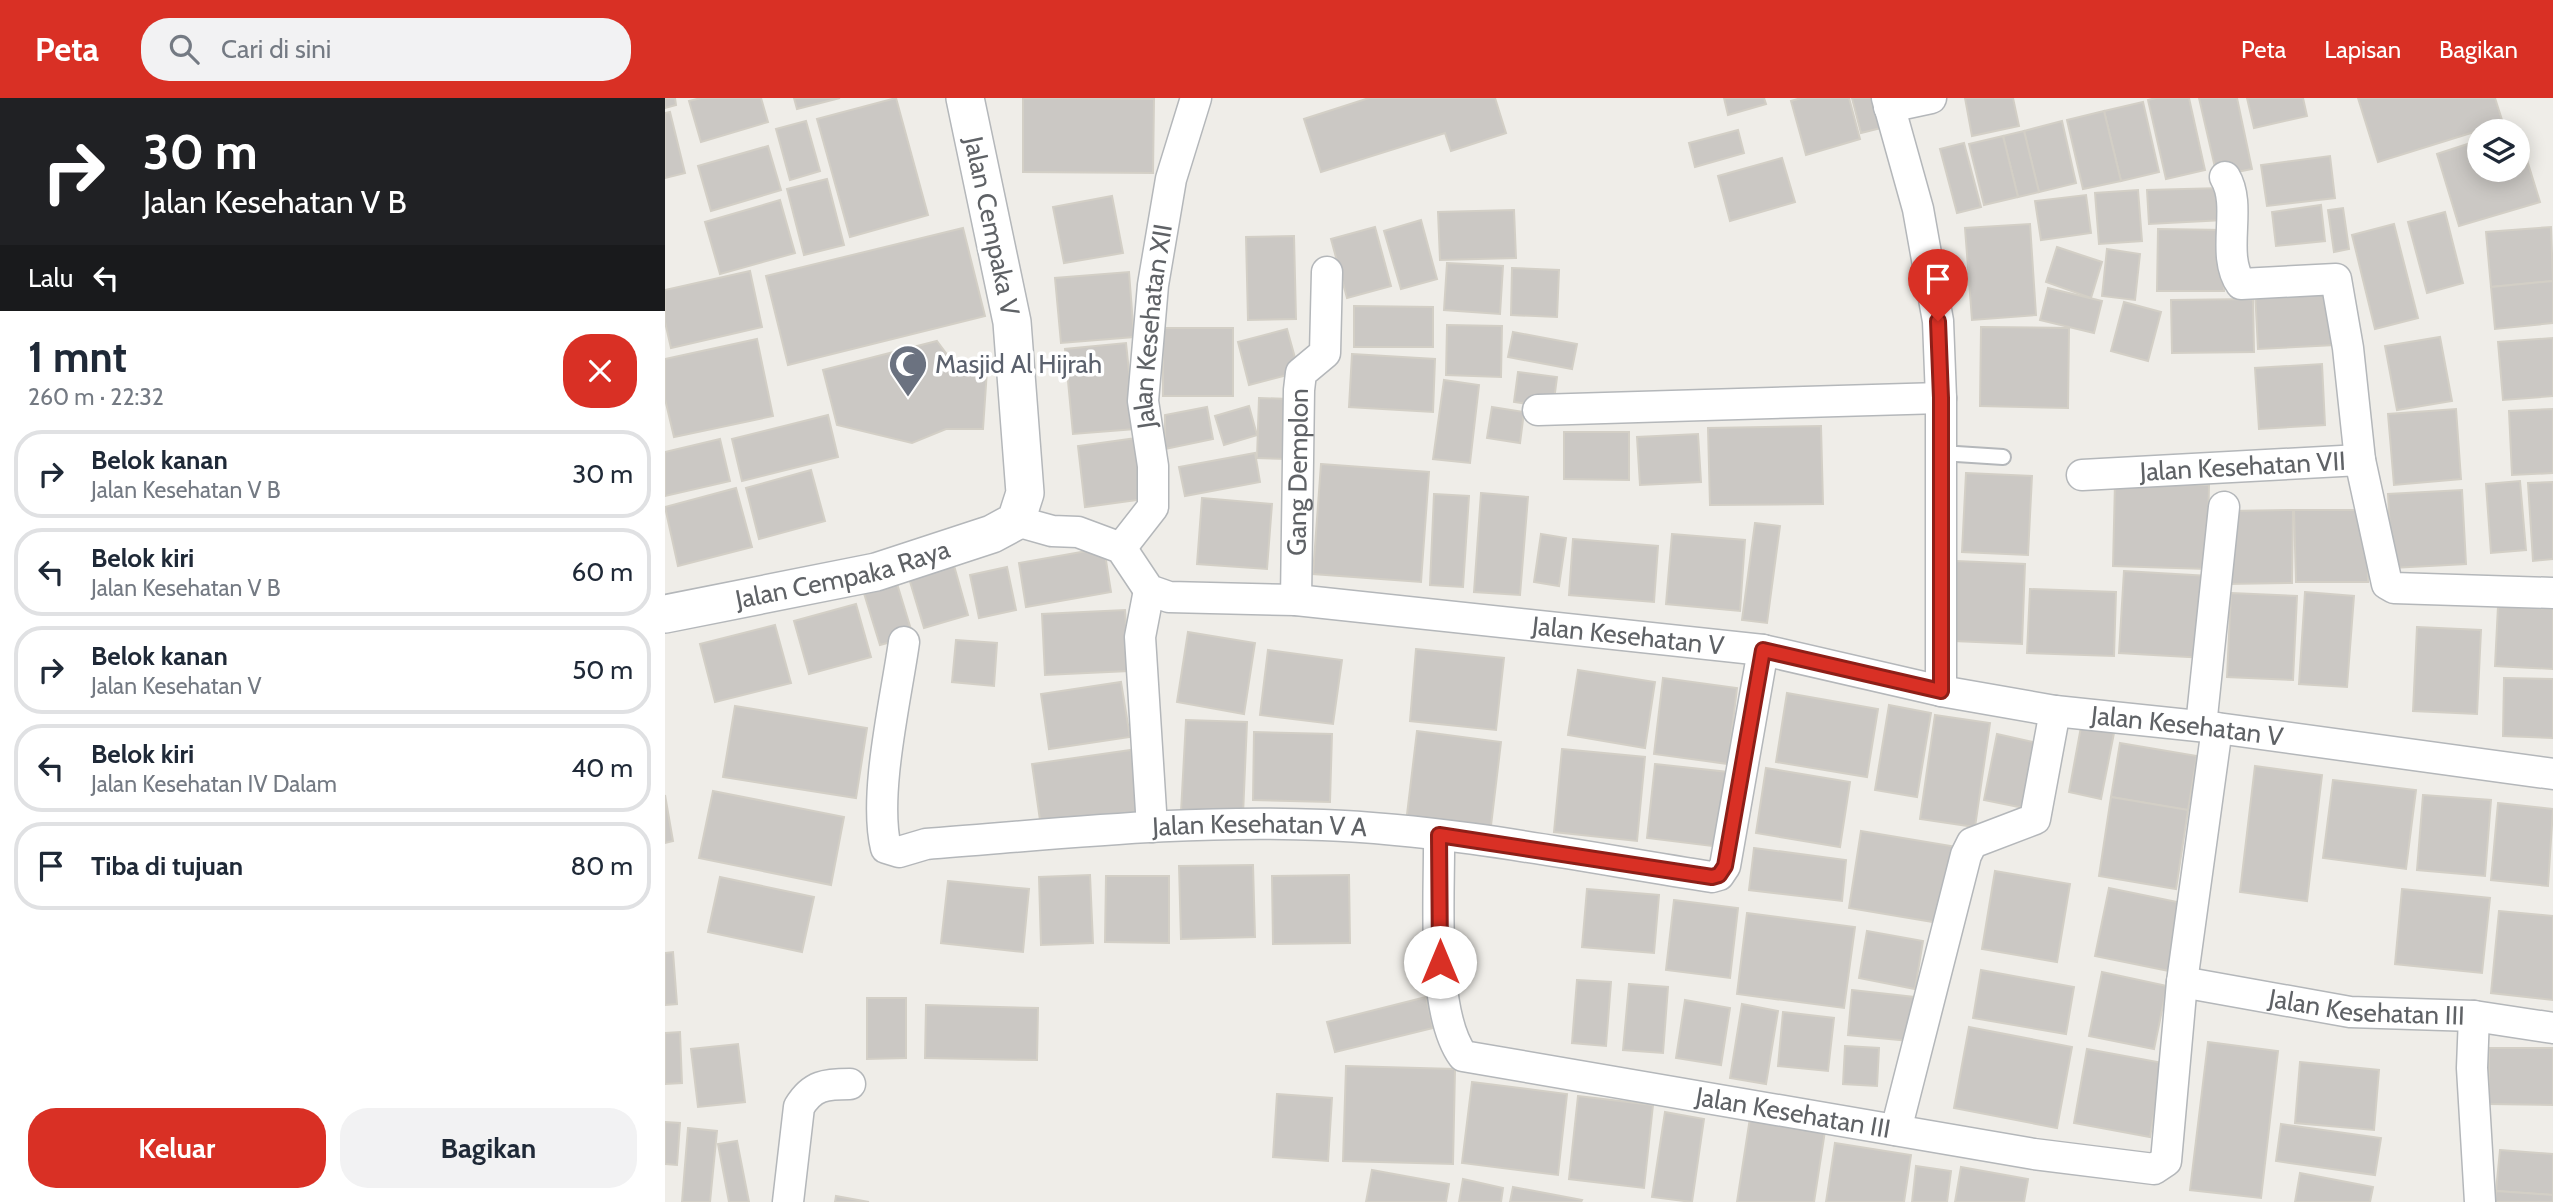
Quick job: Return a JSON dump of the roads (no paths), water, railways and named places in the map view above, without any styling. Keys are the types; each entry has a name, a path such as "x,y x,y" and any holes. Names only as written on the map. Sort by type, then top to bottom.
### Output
{"street":[{"name":"Jalan Cempaka V","path":"965,98 1012,322 1025,493 1016,521"},
{"name":"Jalan Kesehatan XII","path":"1121,548 1153,507 1153,466 1143,401 1153,285 1171,179 1196,98"},
{"path":"1931,98 1888,103 1918,209 1938,321 1941,398 1941,691"},
{"path":"2225,177 2230,201 2232,255 2241,284 2336,279 2348,348 2360,460"},
{"name":"Gang Demplon","path":"1296,600 1299,390 1301,373 1325,353 1327,272"},
{"path":"1538,410 1941,398"},
{"name":"Jalan Kesehatan VII","path":"2082,475 2360,460 2387,584 2394,588 2553,593"},
{"name":"Jalan Kesehatan III","path":"1439,835 1440,962 1453,1042 1463,1056 2033,1154 2154,1169 2161,1167 2166,1161 2209,727 2224,507"},
{"path":"1016,521 1052,531 1078,532 1121,548 1149,590"},
{"name":"Jalan Cempaka Raya","path":"665,614 876,572 992,534 1016,521"},
{"name":"Jalan Kesehatan V","path":"1149,590 1169,597 1296,600 1763,650 1941,691 2055,711 2209,727 2553,775"},
{"name":"Jalan Kesehatan V A","path":"1149,590 1140,637 1152,827 1323,825 1439,835 1712,877 1719,875 1725,866 1763,650"},
{"path":"904,642 886,769 881,830 886,848 899,852 926,844 1152,827"},
{"path":"1896,1130 1966,855 1972,843 2035,820 2055,711"},
{"name":"Jalan Kesehatan III","path":"2182,982 2350,1012 2474,1016 2553,1028"},
{"path":"2474,1016 2472,1068 2480,1202"},
{"path":"788,1202 799,1107 807,1093 824,1084 850,1084"}],"lane":[{"path":"1941,453 2003,457"}],"place":[{"name":"Masjid Al Hijrah","path":"908,398"}]}
